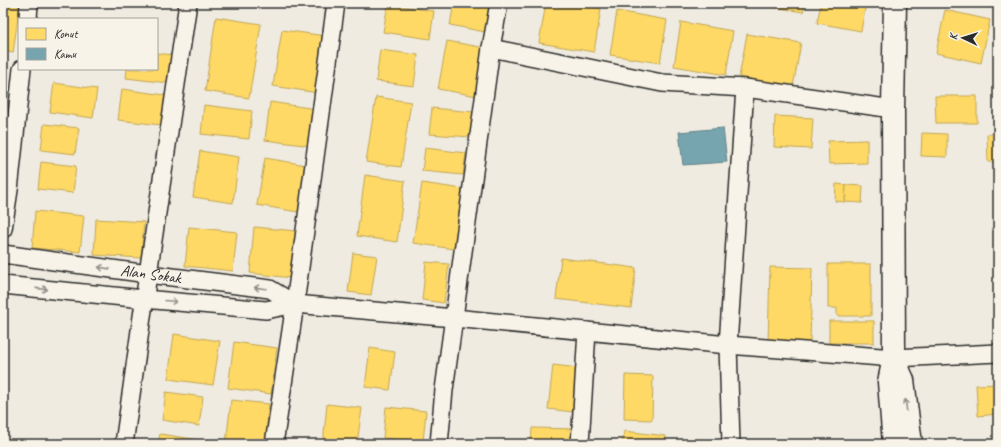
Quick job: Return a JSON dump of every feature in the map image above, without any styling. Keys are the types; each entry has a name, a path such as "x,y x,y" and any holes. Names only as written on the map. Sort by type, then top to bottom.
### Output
{"street":[{"path":"28,18 30,3"},
{"path":"124,444 188,3"},
{"path":"274,444 295,304 333,3"},
{"path":"439,444 444,390 491,48 499,3"},
{"path":"894,444 889,382 894,358 893,109 895,3"},
{"path":"491,48 662,83 745,88 893,109"},
{"path":"3,229 9,190 22,70"},
{"path":"731,444 728,345 745,88"},
{"name":"Alan Sokak","path":"3,254 270,289 295,304"},
{"path":"3,284 266,310 295,304 728,345 894,358 998,353"},
{"path":"580,444 588,331"},
{"path":"894,358 903,380 911,444"}],"building: Konut":[{"path":"3,3 20,3 13,53 3,51"},
{"path":"454,3 495,3 490,33 450,25"},
{"path":"546,3 570,3 601,9 594,52 539,43"},
{"path":"750,3 805,3 803,12"},
{"path":"821,3 866,3 861,31 817,23"},
{"path":"388,4 434,11 430,39 383,32"},
{"path":"945,10 990,20 981,63 936,53"},
{"path":"617,11 667,20 660,63 610,55"},
{"path":"216,17 261,24 249,98 205,91"},
{"path":"681,22 733,31 726,75 674,66"},
{"path":"282,30 326,36 318,93 273,86"},
{"path":"747,34 801,43 793,87 739,77"},
{"path":"447,41 486,48 477,96 438,89"},
{"path":"380,50 418,55 414,86 376,81"},
{"path":"158,53 172,55 168,83 126,78 127,70 158,70"},
{"path":"54,83 97,89 93,118 50,112"},
{"path":"122,89 165,95 161,125 118,120"},
{"path":"935,96 977,96 977,123 936,123"},
{"path":"376,97 411,102 401,167 366,162"},
{"path":"270,102 316,109 311,146 265,140"},
{"path":"204,105 252,111 249,139 201,134"},
{"path":"432,108 473,112 471,137 429,134"},
{"path":"775,116 813,118 811,149 774,147"},
{"path":"44,124 79,128 75,154 41,150"},
{"path":"922,133 947,134 947,157 921,156"},
{"path":"987,134 998,134 998,162 988,162"},
{"path":"867,140 867,163 829,164 828,141"},
{"path":"425,148 466,153 463,175 422,171"},
{"path":"200,151 239,157 233,203 193,197"},
{"path":"265,158 306,165 298,212 257,205"},
{"path":"41,162 76,166 73,193 38,189"},
{"path":"365,175 405,181 397,242 357,236"},
{"path":"422,183 463,189 454,249 413,243"},
{"path":"836,184 846,185 845,202 835,201"},
{"path":"846,185 863,186 862,203 845,202"},
{"path":"35,211 84,216 80,252 32,248"},
{"path":"96,219 144,222 141,258 94,255"},
{"path":"189,227 237,232 233,271 185,266"},
{"path":"254,227 296,231 291,278 250,273"},
{"path":"353,253 377,256 371,295 348,292"},
{"path":"561,258 636,268 631,308 556,299"},
{"path":"426,262 449,264 444,303 422,300"},
{"path":"828,264 871,264 871,316 837,316 837,308 828,308"},
{"path":"770,267 812,268 810,344 768,343"},
{"path":"829,321 874,321 874,343 829,343"},
{"path":"174,334 220,341 213,385 168,379"},
{"path":"234,342 277,348 271,394 228,388"},
{"path":"370,348 395,352 390,390 365,387"},
{"path":"553,365 578,368 573,412 548,409"},
{"path":"625,375 653,376 652,420 624,419"},
{"path":"998,384 998,414 978,416 976,385"},
{"path":"166,392 203,397 199,426 162,420"},
{"path":"231,400 269,404 265,444 226,444"},
{"path":"327,404 362,408 357,444 323,444"},
{"path":"386,407 426,411 423,442 383,438"},
{"path":"532,428 576,429 576,444 531,444"},
{"path":"624,431 666,436 665,444 622,444"},
{"path":"160,434 213,442 212,444 158,444"}],"building: Kamu":[{"path":"723,128 727,162 683,165 679,132"}]}
